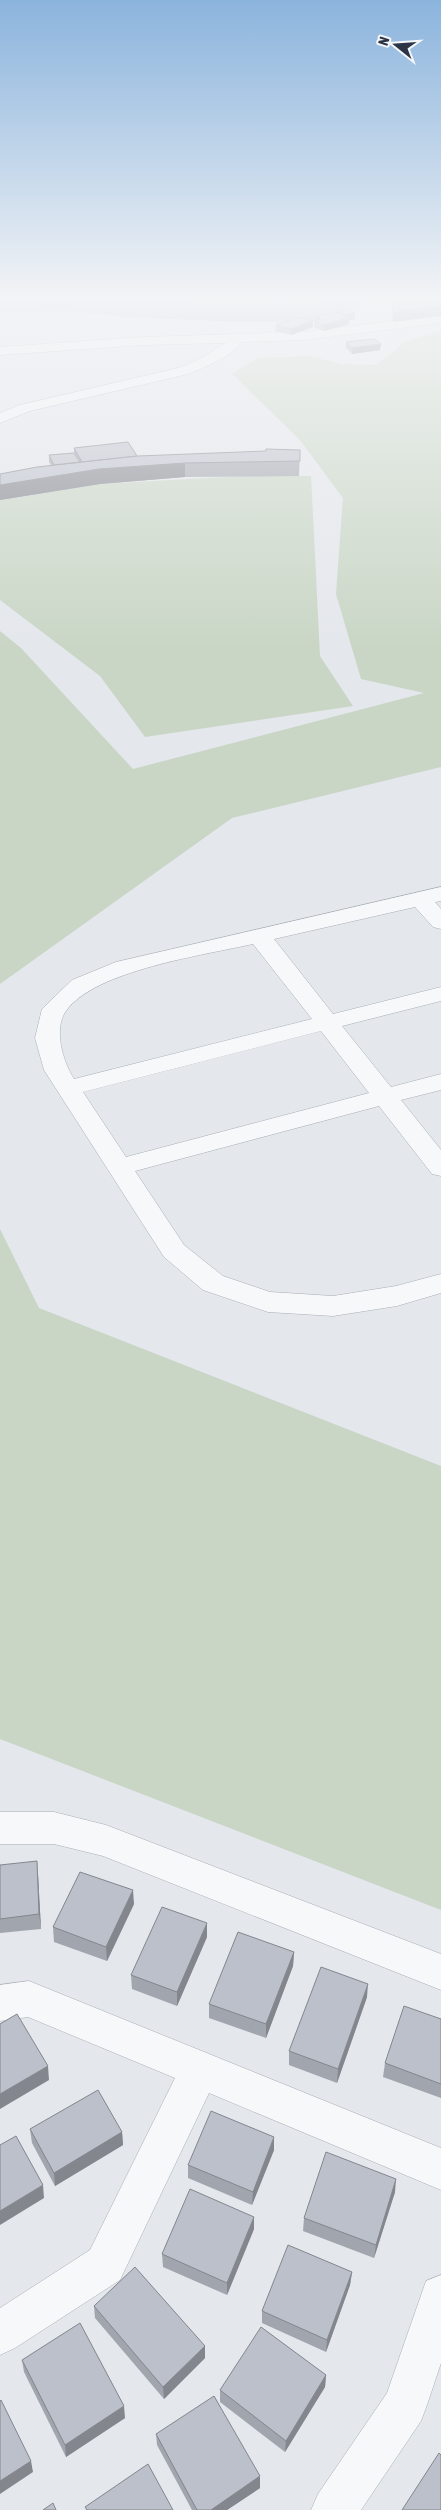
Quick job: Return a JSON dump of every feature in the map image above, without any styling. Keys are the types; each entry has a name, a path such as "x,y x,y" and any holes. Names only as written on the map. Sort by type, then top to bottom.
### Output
{"street":[{"path":"0,418 12,413"},
{"path":"441,922 430,896 124,967 80,985 54,1009 47,1038 56,1070 174,1251 213,1283 268,1302 332,1306 397,1296 441,1283"},
{"path":"259,936 441,1168"},
{"path":"68,1088 441,994"},
{"path":"118,1167 441,1082"},
{"path":"0,1828 54,1828 106,1841 441,1972"},
{"path":"0,2003 29,1999 441,2169"},
{"path":"0,2333 105,2265 200,2069"},
{"path":"334,2510 406,2405 441,2296"}],"green space":[{"path":"272,413 441,413 441,767 232,818 0,984 0,631 21,648 133,769 424,693 361,679 336,594 343,498 300,440"},
{"path":"242,476 311,476 320,656 353,706 145,737 100,676 0,600 0,500 100,484"},
{"path":"0,1229 39,1308 441,1466 441,1910 0,1739"}],"building":[{"path":"128,442 137,456 82,462 74,448"},
{"path":"266,449 300,450 300,461 185,463 99,469 0,485 0,474 37,467 138,456 266,451"},
{"path":"74,453 80,462 54,465 49,455"},
{"path":"37,1861 39,1914 0,1919 0,1865"},
{"path":"80,1872 133,1890 106,1947 53,1927"},
{"path":"162,1907 207,1923 177,1992 131,1975"},
{"path":"238,1932 294,1952 266,2024 209,2004"},
{"path":"321,1967 368,1984 338,2069 289,2051"},
{"path":"404,2006 441,2019 441,2084 385,2063"},
{"path":"17,2014 48,2066 0,2094 0,2024"},
{"path":"98,2090 122,2132 54,2173 30,2129"},
{"path":"211,2111 274,2137 253,2192 188,2165"},
{"path":"16,2136 43,2185 0,2211 0,2145"},
{"path":"326,2152 396,2179 376,2245 304,2218"},
{"path":"190,2189 254,2217 227,2283 162,2254"},
{"path":"288,2245 352,2272 327,2340 262,2311"},
{"path":"135,2267 205,2346 163,2387 94,2306"},
{"path":"80,2323 124,2406 65,2445 22,2360"},
{"path":"261,2327 326,2375 286,2441 220,2390"},
{"path":"214,2396 260,2476 211,2510 197,2510 156,2434"},
{"path":"0,2401 31,2461 0,2481"},
{"path":"439,2453 441,2455 441,2510 402,2510"},
{"path":"148,2464 173,2510 87,2510 85,2507"},
{"path":"53,2503 56,2510 43,2510"}]}
